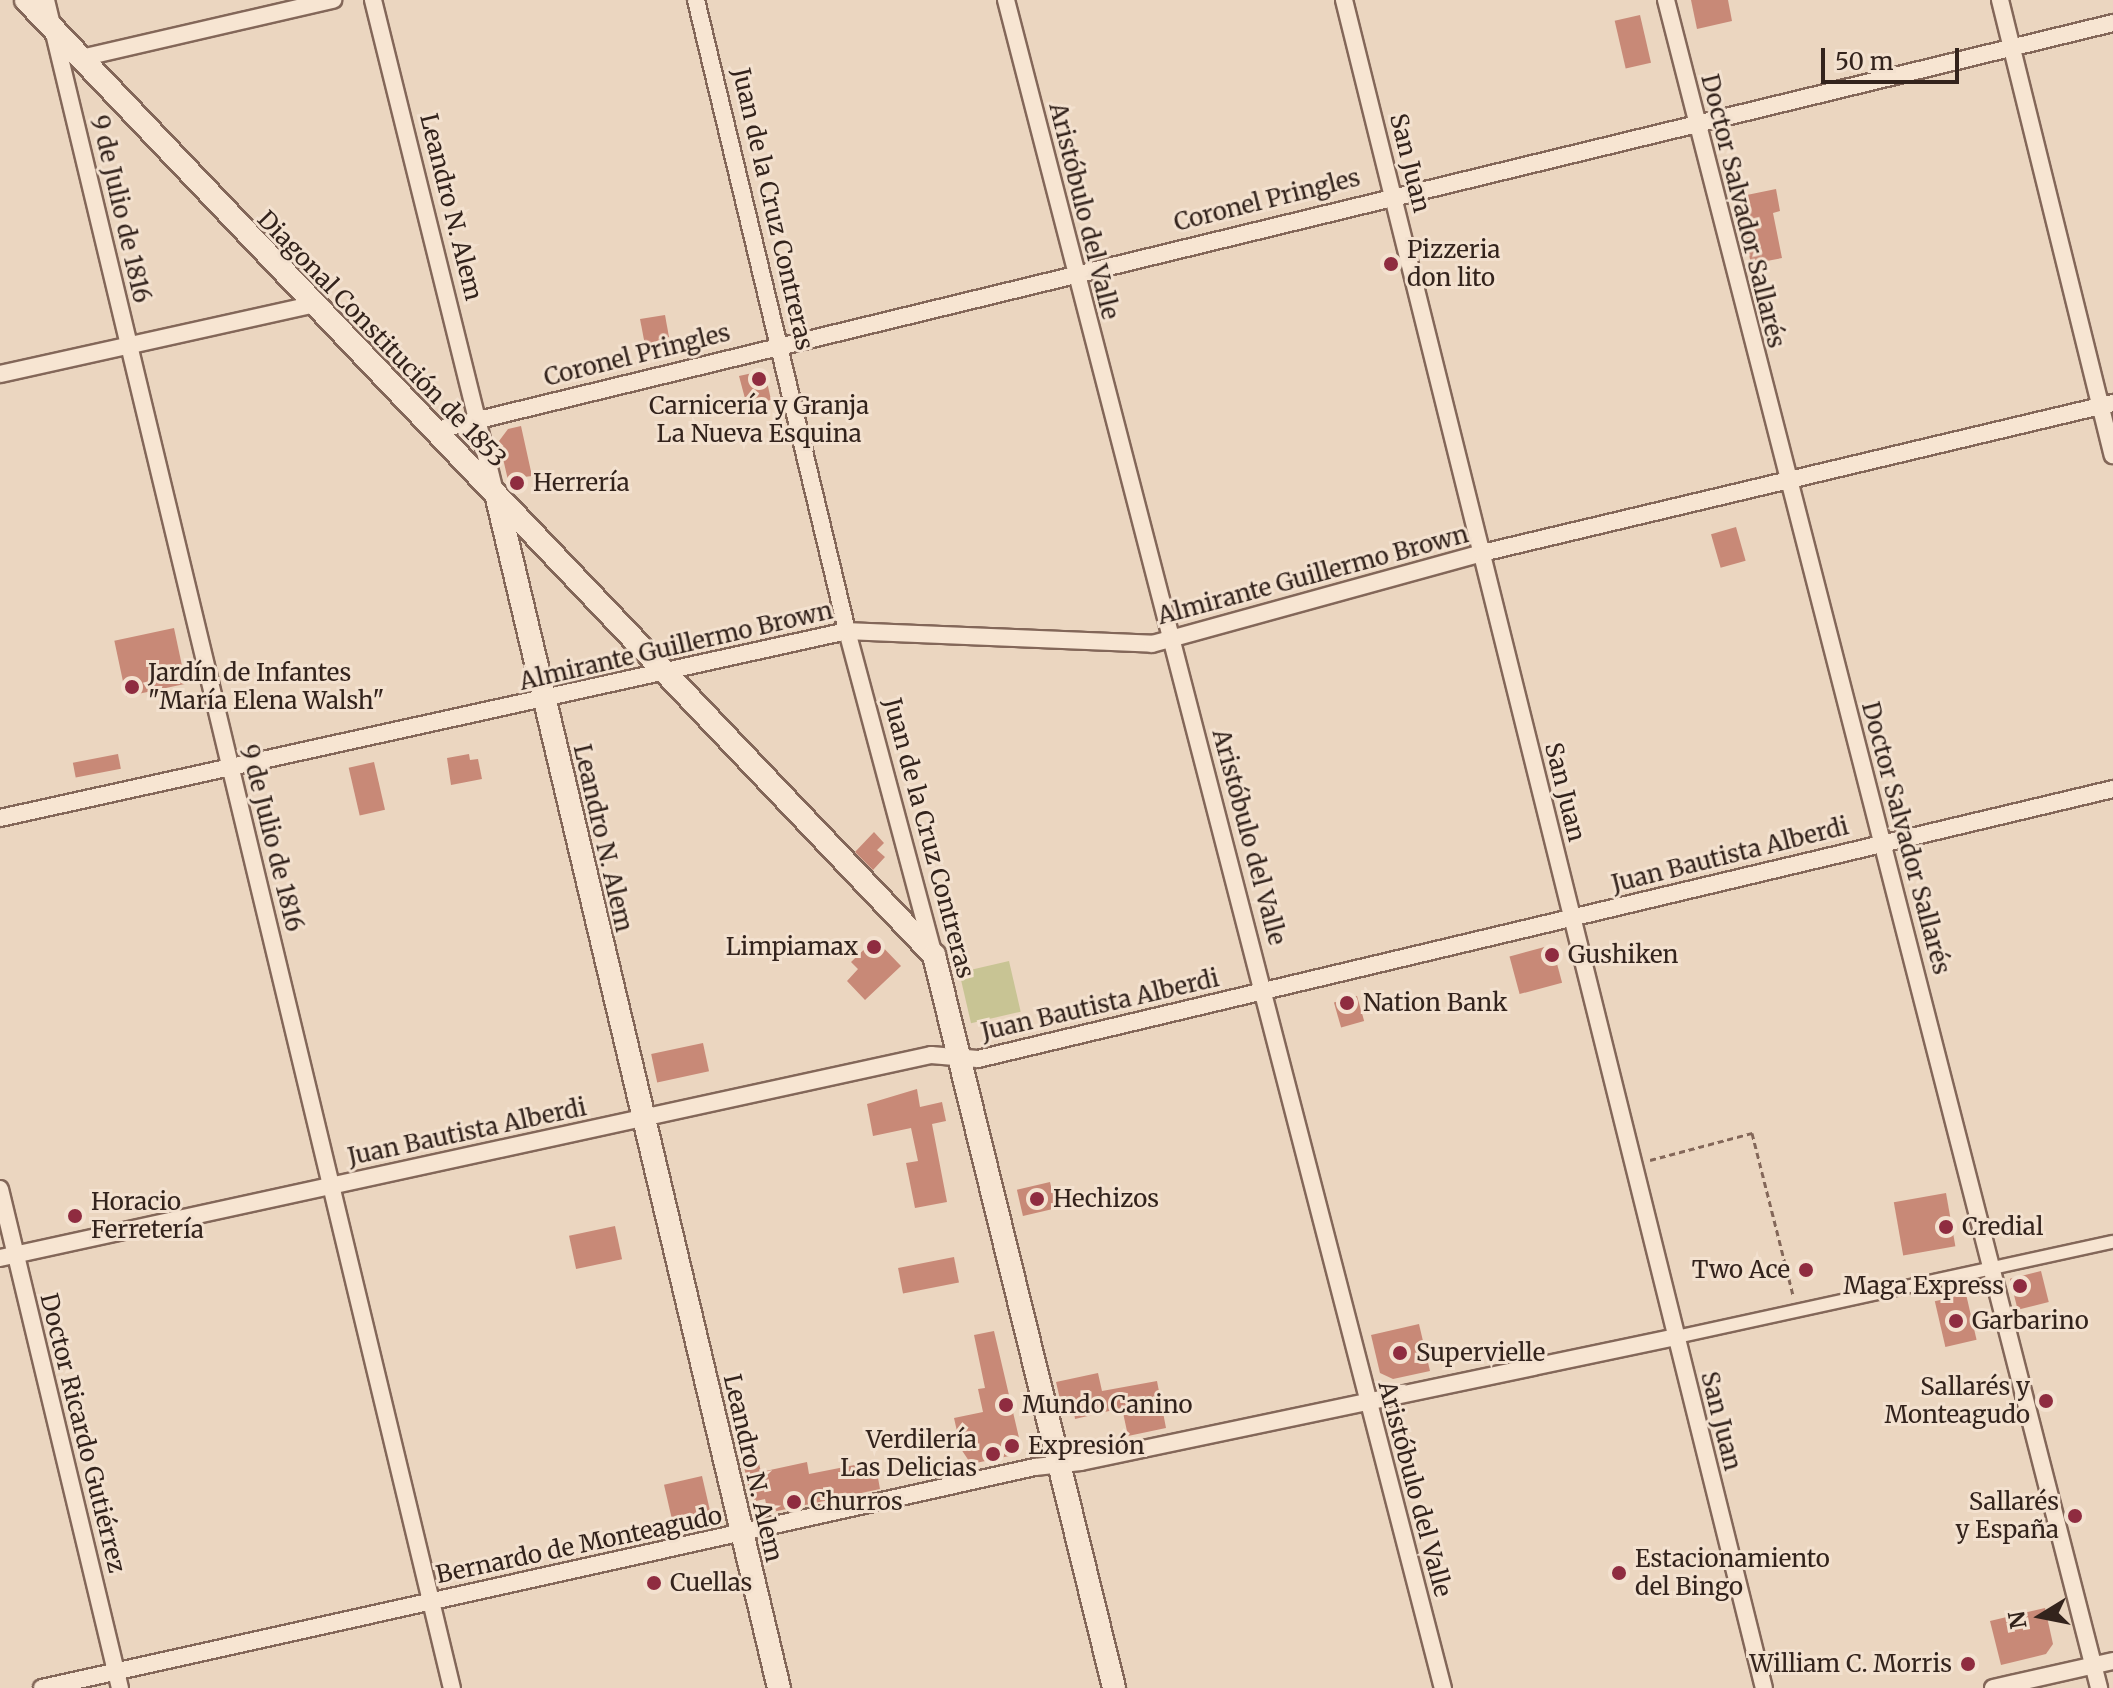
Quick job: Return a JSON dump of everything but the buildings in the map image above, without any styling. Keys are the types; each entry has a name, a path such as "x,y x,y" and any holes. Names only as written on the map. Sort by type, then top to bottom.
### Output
{"main road":[{"name":"Diagonal Constitución de 1853","path":"26,0 661,674 934,955"},
{"name":"Leandro N. Alem","path":"497,497 779,1688"},
{"name":"Juan de la Cruz Contreras","path":"934,955 1114,1688"}],"street":[{"name":"9 de Julio de 1816","path":"46,0 452,1688"},
{"path":"81,58 333,0"},
{"name":"Leandro N. Alem","path":"373,0 497,497"},
{"name":"Juan de la Cruz Contreras","path":"696,0 847,631 934,955"},
{"name":"Aristóbulo del Valle","path":"1006,0 1443,1688"},
{"name":"San Juan","path":"1344,0 1764,1688"},
{"name":"Doctor Salvador Sallarés","path":"1666,0 2099,1688"},
{"path":"2000,0 2106,404 2113,455"},
{"name":"Coronel Pringles","path":"433,431 1074,272 1394,195 1697,127 2010,46 2113,23"},
{"path":"0,374 312,305"},
{"name":"Almirante Guillermo Brown","path":"0,818 544,701 847,631 1134,644 1172,639 1482,553 2106,404"},
{"name":"Juan Bautista Alberdi","path":"8,1256 931,1055 978,1059 2113,789"},
{"name":"Doctor Ricardo Gutiérrez","path":"0,1189 8,1256 120,1688"},
{"name":"Bernardo de Monteagudo","path":"42,1688 1058,1464 1797,1314 2113,1242"},
{"path":"1993,1688 2113,1661"}],"path":[{"path":"1634,1165 1752,1133 1797,1314"}],"shaded area":[{"path":"1009,961 1021,1012 971,1023 959,972"}],"place":[{"name":"Pizzeria don lito","path":"1391,264"},
{"name":"Carnicería y Granja La Nueva Esquina","path":"759,379"},
{"name":"Herrería","path":"517,483"},
{"name":"Jardín de Infantes \"María Elena Walsh\"","path":"132,687"},
{"name":"Limpiamax","path":"874,947"},
{"name":"Gushiken","path":"1552,955"},
{"name":"Nation Bank","path":"1347,1003"},
{"name":"Hechizos","path":"1037,1199"},
{"name":"Horacio Ferretería","path":"75,1216"},
{"name":"Credial","path":"1946,1227"},
{"name":"Two Ace","path":"1806,1270"},
{"name":"Maga Express","path":"2020,1286"},
{"name":"Garbarino","path":"1956,1321"},
{"name":"Supervielle","path":"1400,1353"},
{"name":"Sallarés y Monteagudo","path":"2046,1401"},
{"name":"Mundo Canino","path":"1006,1405"},
{"name":"Expresión","path":"1012,1446"},
{"name":"Verdilería Las Delicias","path":"993,1454"},
{"name":"Churros","path":"794,1502"},
{"name":"Sallarés y España","path":"2075,1516"},
{"name":"Estacionamiento del Bingo","path":"1619,1573"},
{"name":"Cuellas","path":"654,1583"},
{"name":"William C. Morris","path":"1968,1664"}]}
